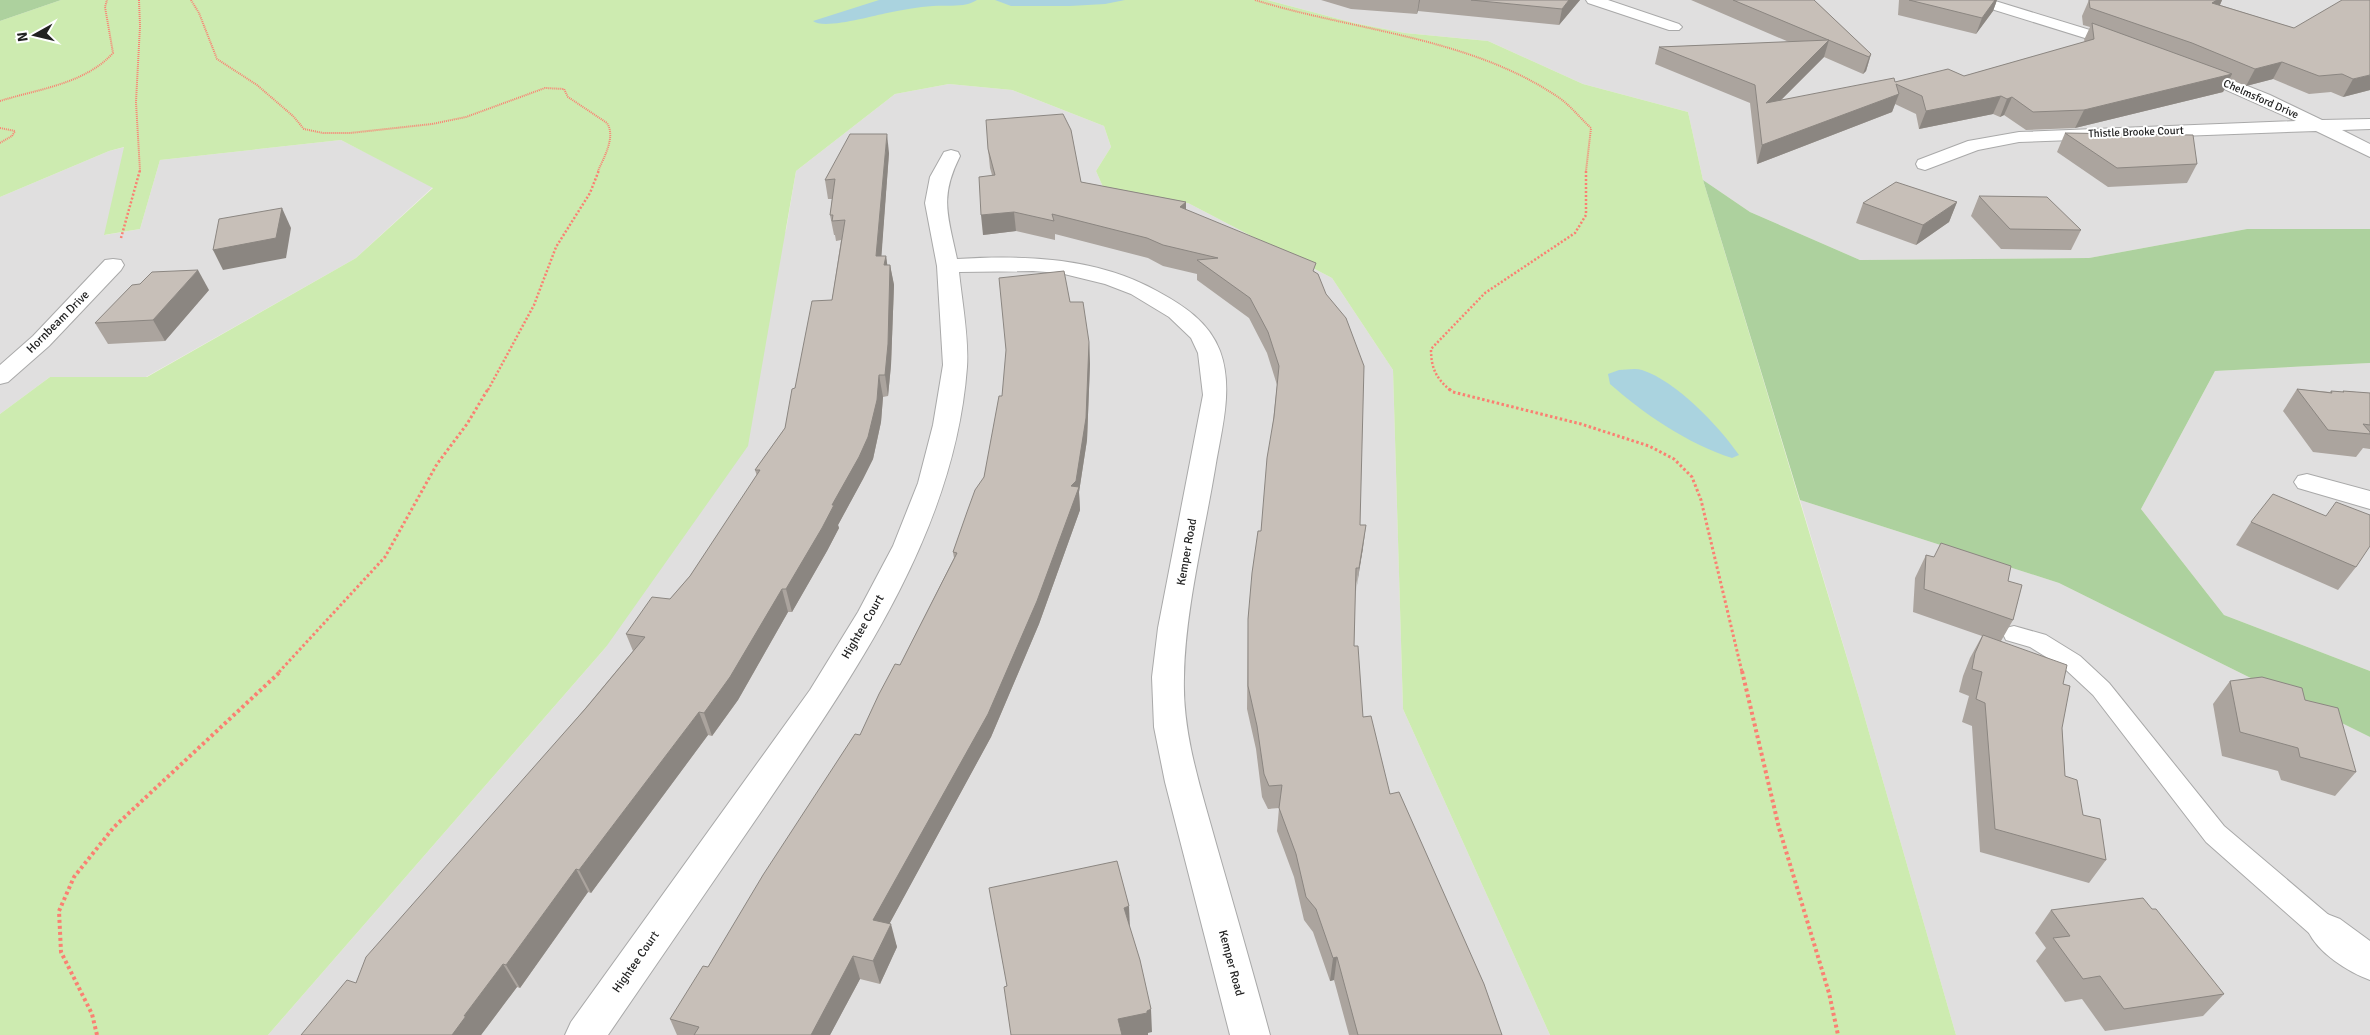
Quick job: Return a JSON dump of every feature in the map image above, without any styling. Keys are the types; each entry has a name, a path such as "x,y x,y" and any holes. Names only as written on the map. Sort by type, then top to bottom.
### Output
{"street":[{"path":"1592,0 1674,27"},
{"path":"1977,0 2138,50"},
{"path":"2011,9 2036,0"},
{"name":"Chelmsford Drive","path":"2174,63 2264,99 2370,151"},
{"name":"Thistle Brooke Court","path":"1925,164 1974,145 2019,137 2370,124"},
{"name":"Hightee Court","path":"585,1035 821,698 872,614 907,546 931,483 946,425 954,365 948,266 934,203 940,177 951,156"},
{"name":"Kemper Road","path":"948,266 1028,263 1086,270 1150,295 1173,310 1193,327 1207,345 1214,368 1215,396 1173,628 1168,677 1170,727 1182,782 1250,1035"},
{"name":"Hornbeam Drive","path":"0,377 41,341 113,265"},
{"path":"2307,482 2370,500"},
{"path":"2327,931 2370,963"}],"lane":[{"path":"2014,634 2038,641 2072,662 2101,689 2215,834 2327,931"}],"path":[{"path":"0,101 72,79 108,61 113,53 105,7 108,0"},
{"path":"113,265 141,167 136,102 140,26 139,0"},
{"path":"97,1035 92,1014 61,952 59,911 74,876 114,827 275,677 385,556 437,464 467,424 502,366 534,305 556,247 590,193 610,140 611,130 607,123 568,98 564,88 545,88 466,117 432,124 350,133 323,133 304,129 293,116 257,86 217,60 199,13 191,0"},
{"path":"1255,0 1288,12 1414,41 1496,63 1528,77 1583,118 1591,128 1586,160 1586,215 1575,233 1485,293 1461,315 1446,336 1430,349 1430,365 1436,379 1453,392 1581,424 1649,446 1674,458 1692,477 1701,500 1779,828 1803,903 1838,1035"},
{"path":"0,128 15,130 12,136 0,143"}],"shaded area":[{"path":"1267,0 2370,0 2370,229 2247,229 2089,258 1860,260 1750,212 1703,180 1688,112 1583,84 1488,41 1405,33 1354,23"},
{"path":"949,84 1012,90 1104,126 1111,147 1096,171 1107,196 1188,203 1332,278 1393,370 1403,709 1550,1035 268,1035 606,647 786,230 796,171 895,94"},
{"path":"341,140 433,187 356,258 146,377 50,377 0,414 0,197 109,151 125,147 105,235 140,229 160,160"},
{"path":"2370,363 2370,671 2224,615 2141,509 2215,371"},
{"path":"1800,500 2059,583 2370,737 2370,1035 1956,1035"}],"green space":[{"path":"0,0 61,0 0,21"},
{"path":"61,0 1267,0 1354,23 1405,33 1488,41 1583,84 1688,112 1703,180 1860,701 1956,1035 1550,1035 1403,709 1393,370 1332,278 1188,203 1107,196 1096,171 1111,147 1104,126 1012,90 949,84 895,94 796,171 748,446 606,647 268,1035 0,1035 0,414 50,377 147,377 356,258 433,188 341,140 160,160 140,229 104,235 124,147 109,151 0,197 0,21"},
{"path":"1703,180 1750,212 1860,260 2089,258 2247,229 2370,229 2370,363 2215,371 2141,509 2224,615 2370,671 2370,737 2059,583 1800,500"}],"water":[{"path":"879,0 977,0 961,5 916,8 837,23 827,24 813,21"},
{"path":"995,0 1125,0 1105,4 1070,6 1011,6"},
{"path":"1619,370 1642,370 1669,384 1708,418 1739,455 1732,458 1699,445 1652,417 1610,384 1608,374"}],"building":[{"path":"1471,0 1569,0 1562,9"},
{"path":"1733,0 1814,0 1871,54 1869,57"},
{"path":"1909,0 1995,0 1982,18"},
{"path":"2089,0 2217,0 2212,3 2294,28 2342,0 2370,0 2370,75 2353,79 2342,74 2319,76 2282,62 2255,69 2192,43 2090,8"},
{"path":"2092,23 2232,74 2084,110 2033,112 2012,97 2007,99 2001,96 1926,111 1922,96 1896,84 1899,94 1762,145 1755,85 1659,47 1829,40 1766,103 1894,78 1895,82 1948,69 1964,76 2094,39"},
{"path":"1063,114 1071,130 1081,182 1186,202 1180,207 1316,263 1313,271 1318,274 1326,294 1346,318 1364,366 1360,525 1366,525 1359,568 1356,568 1354,646 1358,646 1363,717 1371,716 1390,794 1399,792 1484,984 1502,1035 1358,1035 1337,957 1333,958 1316,909 1306,897 1296,854 1279,808 1282,785 1269,786 1264,774 1257,726 1248,686 1248,619 1252,573 1258,531 1261,531 1267,458 1274,417 1279,366 1268,332 1250,298 1197,260 1218,258 1163,245 1147,238 1052,214 1054,221 1014,212 981,215 979,177 995,175 988,149 986,120"},
{"path":"2065,133 2193,135 2197,164 2117,168"},
{"path":"850,134 887,134 876,256 886,256 884,265 890,265 888,344 885,375 879,375 877,400 868,437 859,457 832,505 834,505 822,528 786,589 782,589 730,677 704,713 699,712 579,870 576,869 506,965 503,964 464,1016 466,1016 452,1035 301,1035 347,980 356,983 366,957 586,708 645,637 626,634 652,597 670,599 690,576 760,470 755,470 785,428 812,301 832,300 845,220 832,221 833,215 830,215 835,179 825,180"},
{"path":"1896,182 1957,202 1923,225 1863,203"},
{"path":"1979,196 2047,197 2081,230 2010,229"},
{"path":"282,208 276,238 213,250 219,219"},
{"path":"198,270 153,320 95,323 132,285 140,284 152,272"},
{"path":"1064,271 1070,302 1083,302 1089,342 1086,418 1076,481 1071,486 1079,487 1037,601 988,714 873,920 891,924 873,961 853,956 811,1035 694,1035 699,1027 670,1019 703,966 708,967 763,875 855,734 860,735 879,694 895,664 900,665 957,553 953,552 967,512 975,490 984,477 999,396 1002,396 1006,350 999,278"},
{"path":"2297,389 2332,393 2331,391 2370,393 2370,425 2363,424 2370,434 2328,430"},
{"path":"2273,494 2326,516 2336,502 2370,515 2370,546 2356,567 2251,522"},
{"path":"1941,543 2011,566 2008,581 2022,585 2013,620 1924,589 1926,555 1934,557"},
{"path":"1983,635 2067,665 2063,684 2070,686 2062,728 2065,776 2077,780 2083,815 2100,819 2106,860 1995,829 1985,703 1976,699 1982,672 1972,669 1975,653"},
{"path":"2262,677 2302,688 2305,700 2338,708 2356,772 2300,757 2298,748 2240,732 2230,681"},
{"path":"1117,861 1129,906 1124,908 1140,960 1151,1009 1147,1013 1118,1019 1122,1035 1011,1035 1004,987 1007,986 989,888"},
{"path":"2143,898 2152,909 2156,909 2224,994 2124,1009 2100,976 2083,979 2053,938 2070,936 2051,910"}]}
